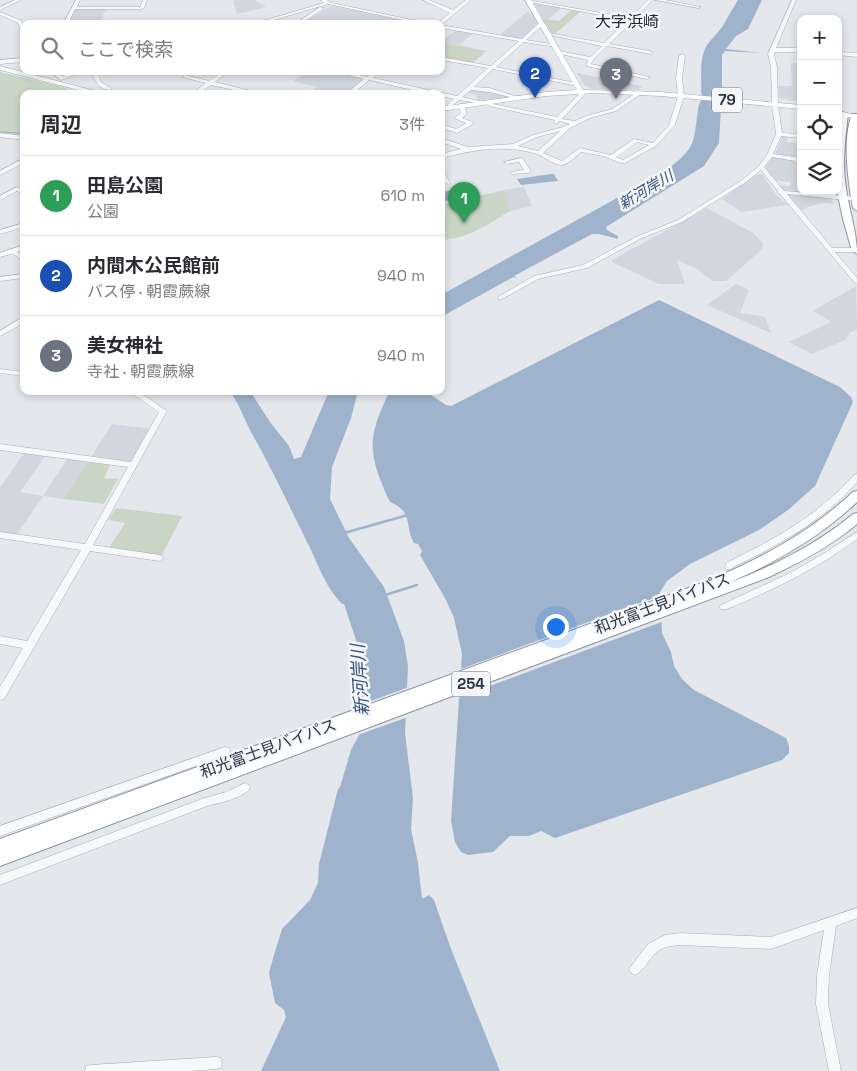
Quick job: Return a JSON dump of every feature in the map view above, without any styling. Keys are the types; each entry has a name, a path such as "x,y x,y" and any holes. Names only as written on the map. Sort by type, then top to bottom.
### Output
{"highway":[{"path":"856,116 852,182 857,208"},
{"path":"842,190 851,233 857,251"},
{"name":"和光富士見バイパス","path":"666,607 786,549 826,523 857,495"},
{"name":"和光富士見バイパス","path":"0,859 279,750 666,607 736,585 786,564 825,542 857,517"},
{"name":"和光富士見バイパス","path":"0,846 279,750"}],"main road":[{"path":"528,0 581,92"},
{"name":"79","path":"445,108 516,98 581,92 641,92 797,107"},
{"path":"842,114 856,116"},
{"path":"0,256 20,248"}],"street":[{"path":"0,9 19,0"},
{"path":"68,20 78,0"},
{"path":"73,8 142,8 145,0"},
{"path":"323,0 330,4 409,20"},
{"path":"269,20 347,0"},
{"path":"425,0 453,12"},
{"path":"445,20 469,0"},
{"path":"528,0 659,24"},
{"path":"647,77 587,65 652,0"},
{"path":"657,0 699,7"},
{"path":"500,298 536,277 585,267 640,237 680,222 744,181 761,167 770,155 779,134 772,104 774,66 771,54 794,0"},
{"path":"303,20 330,4"},
{"path":"0,14 20,22"},
{"path":"445,107 458,98 542,23"},
{"path":"445,26 555,46"},
{"path":"548,34 650,53"},
{"path":"773,50 797,50"},
{"path":"559,53 592,59"},
{"path":"842,53 857,55"},
{"path":"445,155 467,149 512,147 539,154 561,163 580,150 613,157 623,162 654,145 672,125 684,96 679,78 682,56"},
{"path":"445,59 567,84 578,84"},
{"path":"0,62 20,60"},
{"path":"0,68 20,73"},
{"path":"29,75 87,90"},
{"path":"57,75 61,78 71,75"},
{"path":"96,75 99,83 109,89"},
{"path":"199,90 221,75"},
{"path":"351,75 421,90"},
{"path":"354,90 373,75"},
{"path":"185,77 243,90"},
{"path":"62,83 57,86 71,90"},
{"path":"469,88 490,90 516,98"},
{"path":"548,132 582,94 581,92"},
{"path":"539,154 568,127 588,117 620,107 641,92"},
{"path":"445,95 481,103"},
{"path":"488,102 490,105 575,123"},
{"path":"445,126 457,131 471,123 457,118 464,114 461,106"},
{"path":"512,147 548,132 568,127"},
{"path":"779,134 797,136"},
{"path":"0,135 20,138"},
{"path":"613,157 636,140 654,145"},
{"path":"445,141 467,149"},
{"path":"770,155 797,159"},
{"path":"507,162 521,160 528,171 513,173"},
{"path":"2,170 20,162"},
{"path":"761,167 857,282"},
{"path":"0,198 17,189 20,190"},
{"path":"780,192 856,199"},
{"path":"0,232 20,226"},
{"path":"829,250 857,251"},
{"path":"12,251 20,256"},
{"path":"0,279 20,276"},
{"path":"0,334 20,322"},
{"path":"0,371 20,374"},
{"path":"0,696 87,548 163,411 138,395"},
{"path":"0,447 133,465"},
{"path":"729,567 729,565 769,546 810,520 837,498 857,477"},
{"path":"0,535 160,558"},
{"path":"724,607 754,590 829,556 857,535"},
{"path":"0,640 29,645"},
{"path":"0,831 226,751"},
{"path":"0,880 206,802 228,796 245,788"},
{"path":"636,969 652,948 665,941 680,939 767,944 857,913"},
{"path":"831,922 822,1004 835,1071"},
{"path":"92,1071 211,1063"}],"shaded area":[{"path":"254,0 266,7 237,14 233,1"},
{"path":"533,2 562,7 549,19 542,18"},
{"path":"331,6 404,20 308,20"},
{"path":"75,9 106,9 101,20 70,20"},
{"path":"527,12 532,13 538,24 521,39 500,35"},
{"path":"457,30 474,33 459,45 445,44 445,38"},
{"path":"791,63 797,64 797,101 779,98 779,86 792,86"},
{"path":"577,73 642,86 639,90 594,89 585,86"},
{"path":"301,75 346,75 364,79 350,90 314,90 317,87 293,81"},
{"path":"471,89 490,90 510,97 474,101 478,96 467,92"},
{"path":"788,135 787,142 797,143 797,158 775,155 782,136"},
{"path":"773,157 794,160 797,164 797,192 783,191 777,185 791,186 790,182 773,180 764,168"},
{"path":"762,174 776,195 788,205 741,212 722,199 755,175"},
{"path":"524,187 532,206 510,211 504,190"},
{"path":"784,193 832,198 833,204 824,203 800,211"},
{"path":"707,208 753,233 763,243 762,249 726,281 713,281 697,269 677,260 685,284 659,284 612,262 612,260"},
{"path":"736,284 749,290 740,313 765,317 771,333 707,305"},
{"path":"856,286 857,330 850,332 845,340 812,354 789,342 831,322 813,311"},
{"path":"112,424 152,429 134,460 125,462 91,457"},
{"path":"24,453 46,455 20,492 43,496 16,536 0,533 0,488"},
{"path":"67,459 88,462 64,499 43,496"}],"green space":[{"path":"572,9 581,11 555,34 552,34 542,18 559,21"},
{"path":"447,43 486,51 472,64 445,58 445,44"},
{"path":"0,72 70,90 20,90 20,136 0,134"},
{"path":"504,190 510,211 486,226 468,234 445,239 445,204"},
{"path":"88,462 110,465 104,478 118,479 104,504 64,499"},
{"path":"116,508 182,516 161,557 109,549 125,523 108,520"}],"water":[{"name":"新河岸川","path":"738,0 762,0 748,29 736,36 726,49 761,53 725,51 722,55 722,92 731,95 733,99 729,103 731,105 721,107 719,143 704,166 606,227 607,230 618,236 618,239 592,234 514,276 517,278 513,277 445,315 445,293 666,171 683,157 693,139 698,108 702,97 701,71 703,54 707,45 721,28"},
{"path":"554,174 558,181 521,185 517,179"},
{"path":"467,188 472,194 445,201 445,191"},
{"path":"659,300 840,387 851,397 853,402 815,486 788,510 759,530 690,564 667,581 660,592 662,633 671,652 674,666 682,679 694,690 786,738 789,753 782,760 555,838 541,831 529,836 510,836 493,852 468,855 461,852 455,842 451,821 462,654 454,618 446,600 420,555 422,551 418,544 414,543 406,515 398,506 390,502 377,471 373,446 377,422 388,395 431,395 446,405 451,406"},
{"path":"232,395 253,395 270,422 289,446 294,459 301,457 327,395 357,395 351,418 332,467 330,499 349,538 384,587 404,641 408,666 405,733 413,798 411,829 418,863 422,899 429,895 434,900 451,949 500,1071 261,1071 286,1017 284,1010 275,1003 269,973 282,929 310,900 318,883 319,864 338,789 351,750 360,733 362,707 358,646 344,604 337,598 325,580"}],"pier":[{"path":"662,595 664,621 455,699 458,670"},
{"path":"409,687 408,717 355,736 360,705"}],"waterway":[{"path":"0,132 20,133"},
{"path":"344,533 408,515"},
{"path":"385,595 417,585"}],"place":[{"name":"内間木公民館前","path":"535,98"},
{"name":"美女神社","path":"616,99"},
{"name":"田島公園","path":"464,223"}],"district":[{"name":"大字浜崎","path":"627,21"}]}
